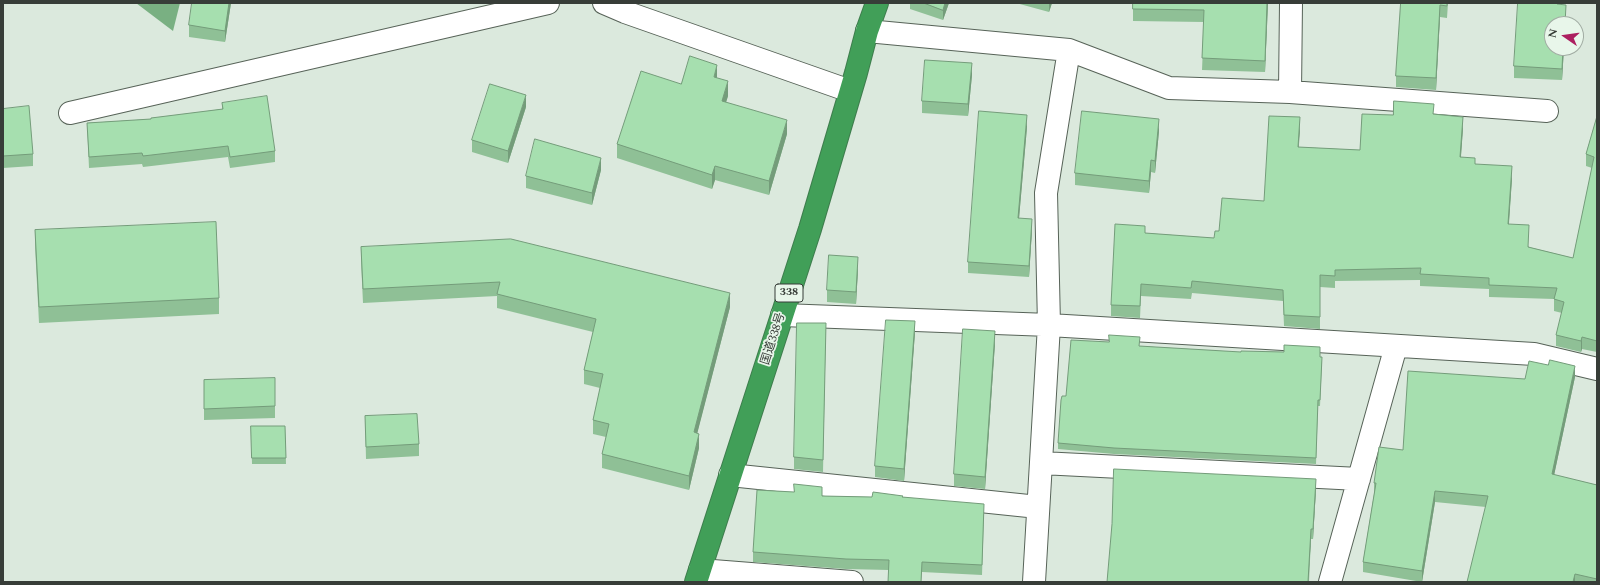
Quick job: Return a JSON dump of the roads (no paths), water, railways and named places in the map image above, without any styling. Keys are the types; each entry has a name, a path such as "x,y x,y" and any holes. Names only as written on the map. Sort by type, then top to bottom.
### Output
{"highway":[{"name":"国道338号","path":"698,576 810,229 867,31 877,3"}],"street":[{"path":"70,113 548,3"},
{"path":"604,3 624,8 850,91"},
{"path":"1290,92 1291,3"},
{"path":"867,31 1069,50 1169,88 1290,92 1547,111"},
{"path":"1034,582 1049,325 1046,194 1069,50"},
{"path":"782,315 1049,325 1534,354 1597,368"},
{"path":"1330,582 1396,346"},
{"path":"1041,463 1359,479"},
{"path":"730,474 1038,507"},
{"path":"698,576 852,582"}]}
